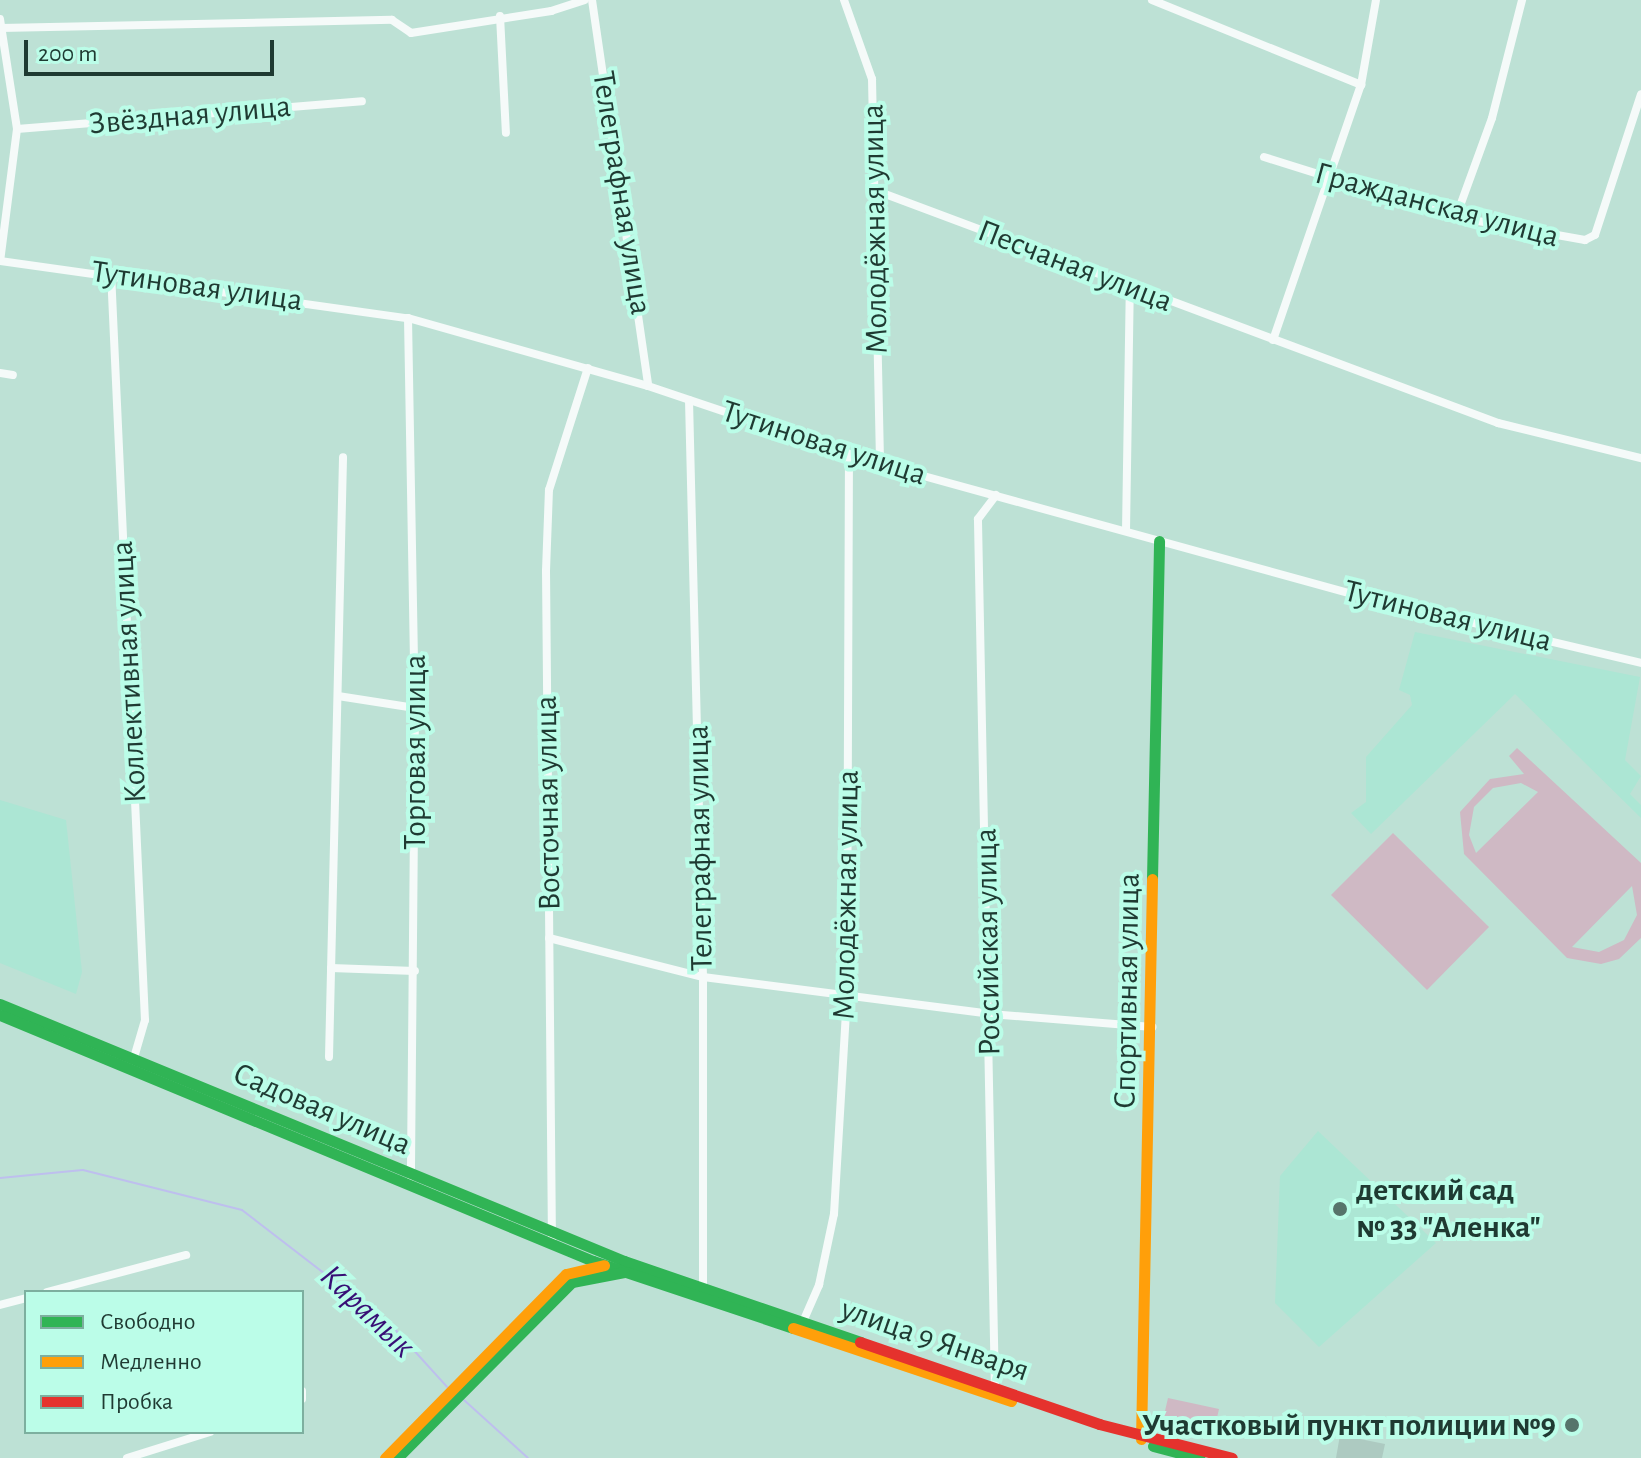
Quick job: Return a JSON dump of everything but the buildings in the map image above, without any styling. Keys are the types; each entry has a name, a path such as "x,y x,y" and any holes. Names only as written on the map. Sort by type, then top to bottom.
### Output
{"street":[{"path":"1,28 392,20 411,33 500,16 551,11 584,0"},
{"name":"Телеграфная улица","path":"592,0 648,386"},
{"name":"Молодёжная улица","path":"844,0 872,79 877,191 880,464"},
{"path":"1152,0 1361,85"},
{"path":"1273,340 1332,179 1361,85 1376,0"},
{"path":"1456,217 1492,118 1522,0"},
{"path":"500,16 506,133"},
{"path":"0,19 17,129 0,261"},
{"name":"Гражданская улица","path":"1264,157 1456,217 1570,242 1595,235 1641,94"},
{"name":"Звёздная улица","path":"17,129 362,101"},
{"name":"Песчаная улица","path":"877,191 1498,423 1641,458"},
{"name":"Тутиновая улица","path":"0,261 111,272 408,318 648,386 880,464 1159,541 1641,663"},
{"name":"Коллективная улица","path":"111,272 145,1020 132,1063"},
{"path":"1126,531 1130,286"},
{"name":"Торговая улица","path":"408,318 415,708 415,971 410,1180"},
{"name":"Восточная улица","path":"552,1239 549,490 588,368"},
{"path":"0,373 13,375"},
{"name":"Телеграфная улица","path":"689,400 703,977 703,1292"},
{"name":"Молодёжная улица","path":"801,1325 819,1285 834,1214 847,996 849,455"},
{"path":"329,1057 343,457"},
{"name":"Российская улица","path":"995,1392 978,519 996,495"},
{"name":"Спортивная улица","path":"1141,1439 1153,1027 1159,541"},
{"path":"338,696 415,708"},
{"path":"549,938 703,977 990,1014 1153,1027"},
{"path":"331,968 415,971"},
{"name":"Садовая улица","path":"0,1004 410,1180 626,1266"},
{"name":"Садовая улица","path":"0,1015 132,1063"},
{"path":"552,1239 606,1265"},
{"path":"55,1290 186,1255"},
{"path":"385,1458 472,1374 566,1274 606,1265 626,1266"},
{"path":"472,1374 572,1282 626,1266"},
{"name":"улица 9 Января","path":"626,1266 1199,1458"},
{"path":"0,1305 24,1299"},
{"path":"397,1458 439,1407"},
{"path":"127,1458 204,1434"},
{"name":"улица 9 Января","path":"1141,1439 1232,1458"}],"shaded area":[{"path":"1415,632 1640,677 1625,760 1641,776 1630,794 1641,805 1641,818 1515,694 1371,834 1351,813 1366,802 1366,757 1412,705 1410,695 1399,690"},
{"path":"1517,748 1641,863 1641,938 1619,959 1601,964 1567,958 1464,854 1460,812 1490,779 1524,774 1509,756","holes":["1521,783 1538,792 1476,853 1469,835 1474,807 1493,788","1632,886 1637,915 1624,940 1599,952 1572,947"]},
{"path":"0,800 66,820 82,972 76,994 0,963"},
{"path":"1393,833 1489,927 1427,990 1331,895"},
{"name":"детский сад № 33 \"Аленка\"","path":"1318,1131 1436,1243 1319,1347 1275,1303 1280,1176"},
{"path":"1168,1398 1219,1409 1213,1435 1162,1424"}],"waterway":[{"name":"Карамык","path":"0,1178 83,1170 242,1210 390,1324 449,1389"},
{"name":"Карамык","path":"464,1400 528,1458"}],"traffic: fast":[{"path":"1152,879 1159,541"},
{"path":"0,1004 624,1261 860,1342"},
{"path":"0,1015 593,1261 793,1328"},
{"path":"397,1458 572,1282 624,1272"},
{"path":"1153,1446 1199,1458"}],"traffic: slow":[{"path":"1141,1439 1152,879"},
{"path":"385,1458 566,1274 604,1265"},
{"path":"793,1328 1011,1401"}],"traffic: jam":[{"path":"860,1342 1099,1424 1232,1458"}],"place":[{"name":"детский сад № 33 \"Аленка\"","path":"1340,1209"},
{"name":"Участковый пункт полиции №9","path":"1572,1425"}]}
